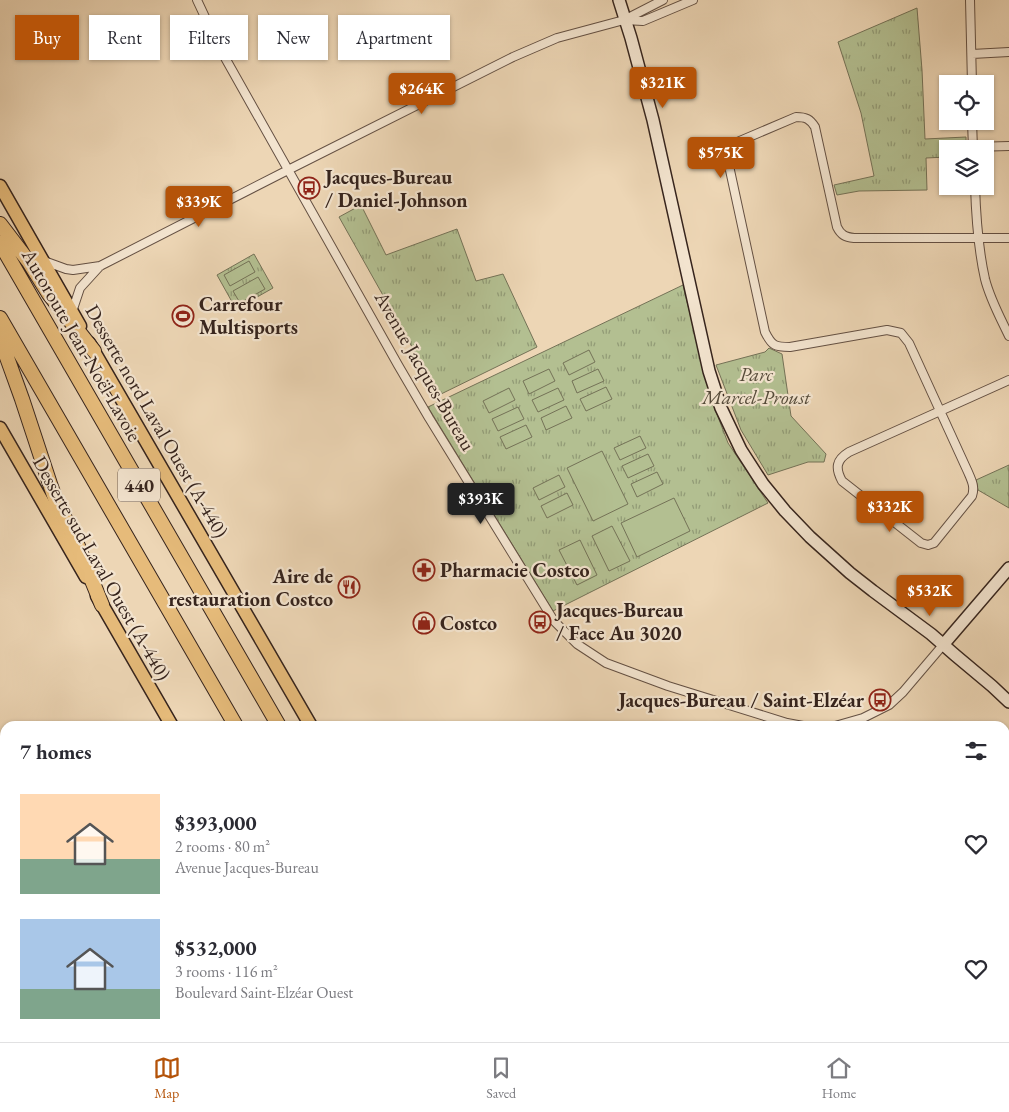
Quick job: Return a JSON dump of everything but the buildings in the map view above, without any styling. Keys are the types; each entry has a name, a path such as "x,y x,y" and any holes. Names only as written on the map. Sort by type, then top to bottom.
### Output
{"highway":[{"path":"0,224 49,294 94,351"},
{"name":"Autoroute Jean-Noël-Lavoie","path":"0,243 276,721"},
{"name":"440","path":"0,318 233,721"},
{"path":"0,338 56,501 73,534 102,605"}],"main road":[{"name":"Desserte nord Laval Ouest (A-440)","path":"0,186 308,721"},
{"name":"Desserte sud Laval Ouest (A-440)","path":"0,428 169,721"}],"street":[{"name":"Avenue Jacques-Bureau","path":"197,0 219,47 398,365 554,621 577,644 606,663 668,686 781,721"},
{"path":"619,0 654,125 707,365 721,408 736,440 751,467 769,492 784,511 810,537 857,578 916,622 1009,702"},
{"path":"43,260 73,270 100,266 526,51 557,38 624,20 663,0"},
{"path":"624,20 643,21 693,0"},
{"path":"970,0 972,75"},
{"path":"972,54 1009,52"},
{"path":"1009,238 854,238 841,234 837,227 815,126 811,120 804,116 796,117 735,143 729,151 728,160 765,332 770,342 776,346 790,347 887,330 902,334 909,343 940,411 973,482 974,490 972,496 934,543 928,545 921,543 842,481 838,474 838,464 841,457 849,452 940,411 1009,380"},
{"path":"994,147 1009,146"},
{"path":"976,195 978,239 985,280 992,301 1009,336"},
{"path":"72,312 80,288 100,266"},
{"path":"852,721 889,705 903,692 1009,568"}],"green space":[{"path":"917,8 925,139 966,137 966,140 939,140 939,157 926,158 927,190 859,191 837,195 834,185 874,176 861,113 838,42"},
{"path":"361,205 386,255 457,229 476,281 503,274 537,347 439,395 339,217"},
{"path":"254,254 273,288 236,309 217,275"},
{"path":"249,261 255,272 230,286 224,275"},
{"path":"258,277 265,289 240,303 233,291"},
{"path":"683,285 710,396 728,443 768,503 553,611 428,407"},
{"name":"Parc Marcel-Proust","path":"769,348 782,354 791,416 826,454 824,462 808,462 768,475 741,430 716,365 765,352"},
{"path":"589,350 595,362 569,375 563,363"},
{"path":"549,369 555,381 529,394 523,381"},
{"path":"598,369 604,381 577,393 572,381"},
{"path":"606,387 612,399 586,411 580,399"},
{"path":"509,388 515,400 489,413 483,401"},
{"path":"558,388 564,400 538,412 532,400"},
{"path":"566,406 572,418 546,430 541,418"},
{"path":"518,407 524,419 498,431 492,419"},
{"path":"526,425 532,437 506,449 500,437"},
{"path":"640,436 646,448 620,460 614,448"},
{"path":"602,451 628,504 593,521 567,468"},
{"path":"648,454 654,466 628,478 622,466"},
{"path":"1009,465 1009,508 978,490 976,480"},
{"path":"657,472 663,484 637,497 631,484"},
{"path":"559,475 565,487 539,500 533,488"},
{"path":"567,493 573,505 547,518 541,506"},
{"path":"674,498 690,531 637,557 621,523"},
{"path":"612,526 630,561 609,571 592,536"},
{"path":"580,540 597,575 577,585 559,550"}],"place":[{"name":"Jacques-Bureau / Daniel-Johnson","path":"309,188"},
{"name":"Carrefour Multisports","path":"183,316"},
{"name":"Pharmacie Costco","path":"424,570"},
{"name":"Aire de restauration Costco","path":"349,587"},
{"name":"Jacques-Bureau / Face Au 3020","path":"540,622"},
{"name":"Costco","path":"424,623"},
{"name":"Jacques-Bureau / Saint-Elzéar","path":"880,700"}]}
